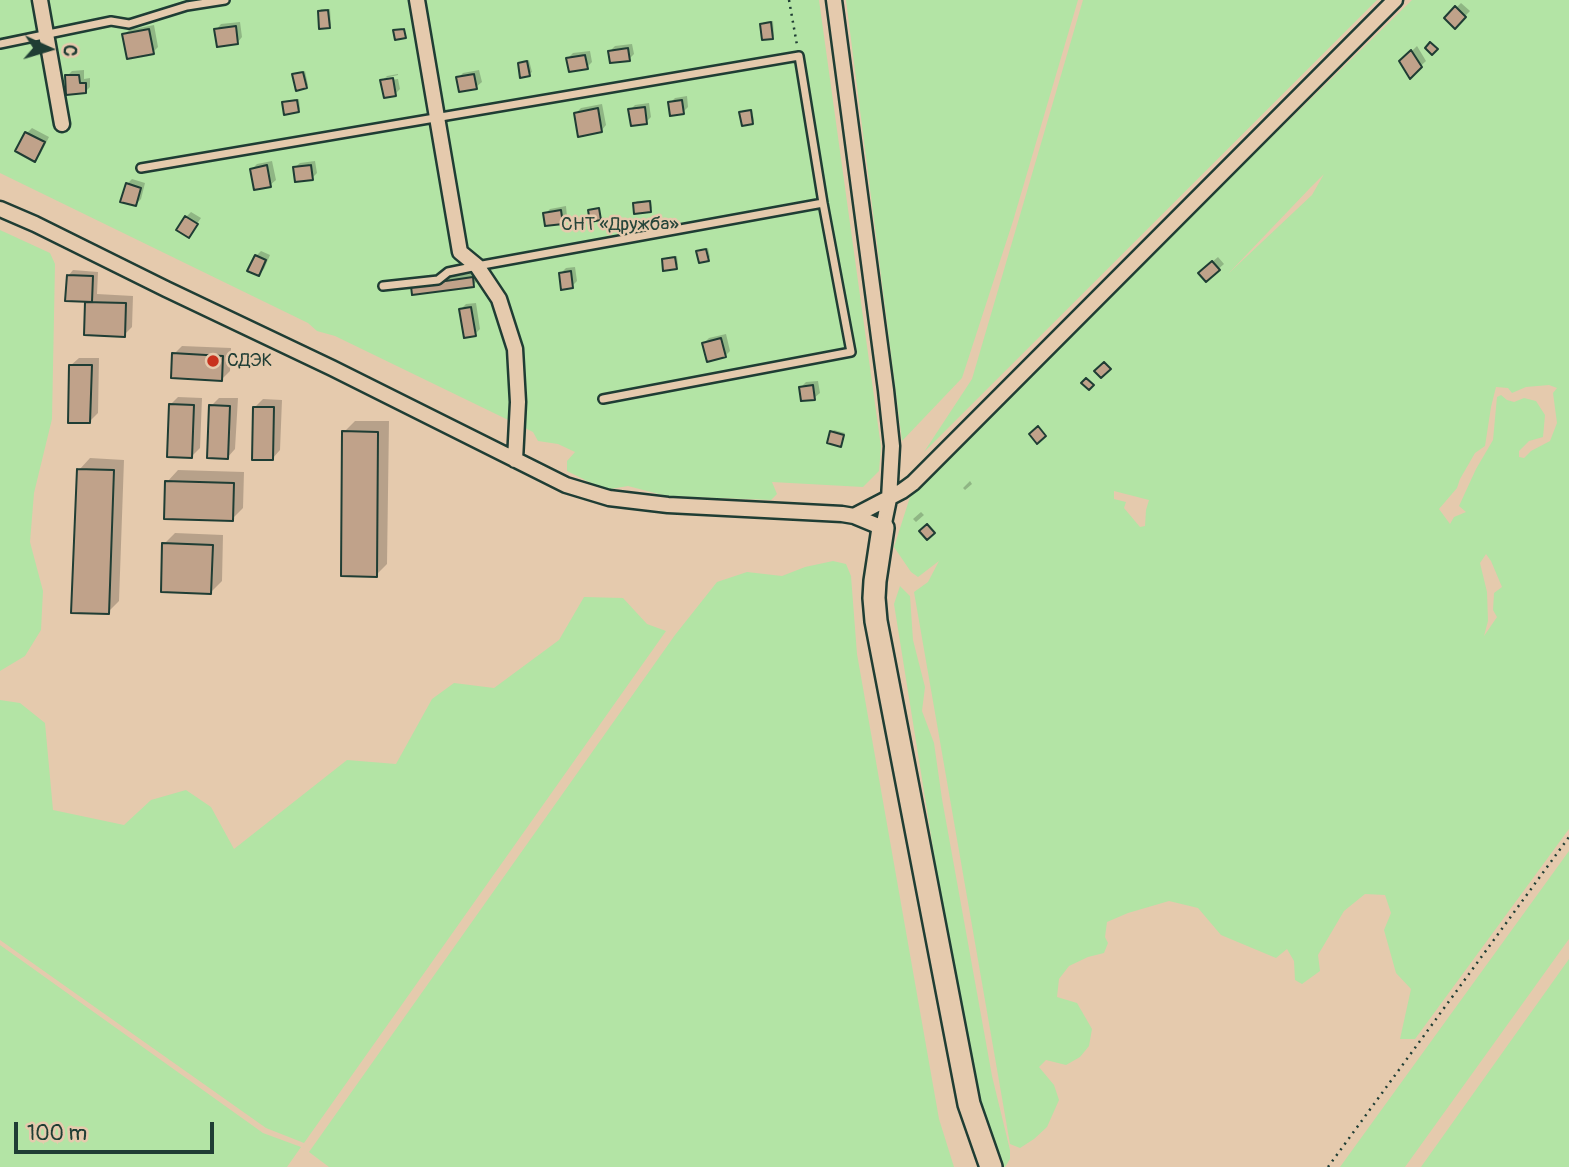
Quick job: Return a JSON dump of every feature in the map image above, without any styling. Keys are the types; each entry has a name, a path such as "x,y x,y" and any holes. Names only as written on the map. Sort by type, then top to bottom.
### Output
{"street":[{"path":"40,0 62,124"},
{"path":"417,0 460,252 477,267 499,299 515,349 518,402 515,460"},
{"path":"834,0 892,446 889,499 875,581 876,621 969,1104 991,1167"},
{"path":"854,516 889,499 912,483 1395,0"},
{"path":"0,209 332,368 566,485 609,498 668,505 854,516 883,528"}],"lane":[{"path":"0,44 111,21 129,24 187,6 225,0"},
{"path":"141,168 799,56 851,352 603,399"},
{"path":"383,286 438,280 448,272 823,203"}],"path":[{"path":"789,0 799,56"},
{"path":"1328,1167 1569,837"}],"green space":[{"name":"СНТ «Дружба»","path":"0,0 819,0 881,447 879,471 863,487 772,482 777,494 771,500 666,496 628,486 605,490 567,471 567,461 575,452 558,444 538,441 533,432 335,336 317,331 308,323 0,173"},
{"path":"846,0 1078,0 1013,221 962,378 902,441"},
{"path":"1083,0 1377,0 924,452 972,379"},
{"path":"1412,0 1569,0 1569,829 1415,1039 1400,1039 1411,989 1396,973 1384,930 1391,913 1385,895 1365,894 1344,911 1318,955 1320,971 1302,984 1295,980 1294,961 1287,949 1276,958 1221,935 1198,908 1169,901 1107,922 1105,937 1108,943 1104,953 1069,966 1059,979 1057,997 1077,1003 1092,1029 1089,1046 1080,1057 1066,1065 1046,1060 1039,1067 1054,1085 1059,1100 1047,1127 1034,1139 1020,1148 1010,1144 914,592 928,582 939,561 918,577 911,572 894,547 910,497 987,415","holes":["1324,174 1312,195 1228,274","1549,385 1557,388 1553,393 1557,423 1550,441 1524,458 1519,457 1519,451 1529,441 1543,437 1545,415 1536,401 1524,398 1514,402 1501,395 1497,397 1493,440 1459,506 1466,512 1454,517 1450,524 1439,509 1457,488 1475,453 1485,446 1496,387 1508,388 1512,393 1526,387","1114,491 1149,500 1145,526 1140,527 1124,508 1126,502 1114,499","1486,554 1502,587 1494,593 1493,610 1497,617 1484,636 1488,621 1487,592 1480,563"]},
{"path":"0,230 50,253 55,264 52,419 34,493 30,542 43,591 41,630 25,656 0,671"},
{"path":"833,561 846,564 851,576 857,654 939,1119 954,1167 329,1167 309,1152 675,635 717,582 747,572 782,576 805,567"},
{"path":"900,586 910,596 913,640 925,687 922,711 934,743 992,1076 1010,1150 1010,1159 1005,1167 997,1164 979,1103 938,879 894,604"},
{"path":"584,597 623,598 647,624 666,631 304,1143 266,1128 0,940 0,700 20,703 45,723 53,810 124,825 151,800 186,790 211,807 234,849 347,760 396,764 432,699 454,683 494,688 559,640"},
{"path":"1569,851 1569,939 1405,1167 1340,1167"},
{"path":"0,945 263,1133 301,1147 287,1167 0,1167"},
{"path":"1569,959 1569,1167 1421,1167"}],"building":[{"path":"1455,6 1466,17 1455,29 1444,18"},
{"path":"328,10 330,28 319,29 318,11"},
{"path":"771,22 773,39 762,40 760,24"},
{"path":"236,26 238,44 217,47 214,29"},
{"path":"149,29 154,54 127,59 122,34"},
{"path":"404,29 406,38 395,40 393,30"},
{"path":"1430,42 1438,49 1432,55 1425,48"},
{"path":"628,48 630,61 610,63 608,51"},
{"path":"1411,50 1422,67 1410,79 1399,61"},
{"path":"585,55 588,69 569,72 566,58"},
{"path":"527,61 530,76 520,78 518,63"},
{"path":"303,72 307,88 296,91 292,74"},
{"path":"474,74 477,89 459,92 456,77"},
{"path":"65,75 79,75 80,83 86,83 86,93 66,95"},
{"path":"393,78 396,96 384,98 380,80"},
{"path":"297,100 299,112 284,115 282,102"},
{"path":"682,100 684,114 670,116 668,102"},
{"path":"645,107 647,124 631,126 628,109"},
{"path":"598,108 602,132 578,137 574,113"},
{"path":"751,110 753,124 742,126 739,112"},
{"path":"25,132 45,142 35,162 15,151"},
{"path":"267,165 271,187 254,190 250,169"},
{"path":"311,165 313,180 295,182 293,167"},
{"path":"126,183 141,188 136,206 120,202"},
{"path":"650,201 651,212 634,214 633,203"},
{"path":"599,208 601,220 590,222 588,210"},
{"path":"561,210 563,224 545,226 543,213"},
{"path":"185,216 198,224 189,238 176,230"},
{"path":"706,249 709,261 699,263 696,251"},
{"path":"255,255 266,260 259,276 247,271"},
{"path":"675,257 677,269 663,271 662,259"},
{"path":"1212,261 1220,270 1206,282 1198,273"},
{"path":"571,271 573,288 561,290 559,273"},
{"path":"67,275 93,276 92,302 65,301"},
{"path":"473,277 474,287 412,295 411,286"},
{"path":"85,302 126,303 125,337 84,335"},
{"path":"471,307 476,336 464,338 459,309"},
{"path":"721,338 726,357 707,362 702,343"},
{"path":"172,353 223,356 222,381 171,378"},
{"path":"1104,362 1111,369 1101,378 1094,371"},
{"path":"69,365 92,365 90,423 68,423"},
{"path":"1086,378 1094,385 1089,390 1081,383"},
{"path":"813,385 815,400 801,401 799,387"},
{"path":"169,404 194,405 192,458 167,457"},
{"path":"209,405 230,406 228,459 207,458"},
{"path":"253,407 274,407 273,460 252,460"},
{"path":"1038,426 1046,436 1037,444 1029,434"},
{"path":"342,431 378,432 377,577 341,576"},
{"path":"830,431 844,435 841,447 827,443"},
{"path":"77,469 114,470 109,614 71,613"},
{"path":"165,481 234,483 233,521 164,519"},
{"path":"927,524 935,533 927,540 919,531"},
{"path":"162,543 213,545 211,594 161,592"}],"place":[{"name":"СДЭК","path":"213,361"}]}
